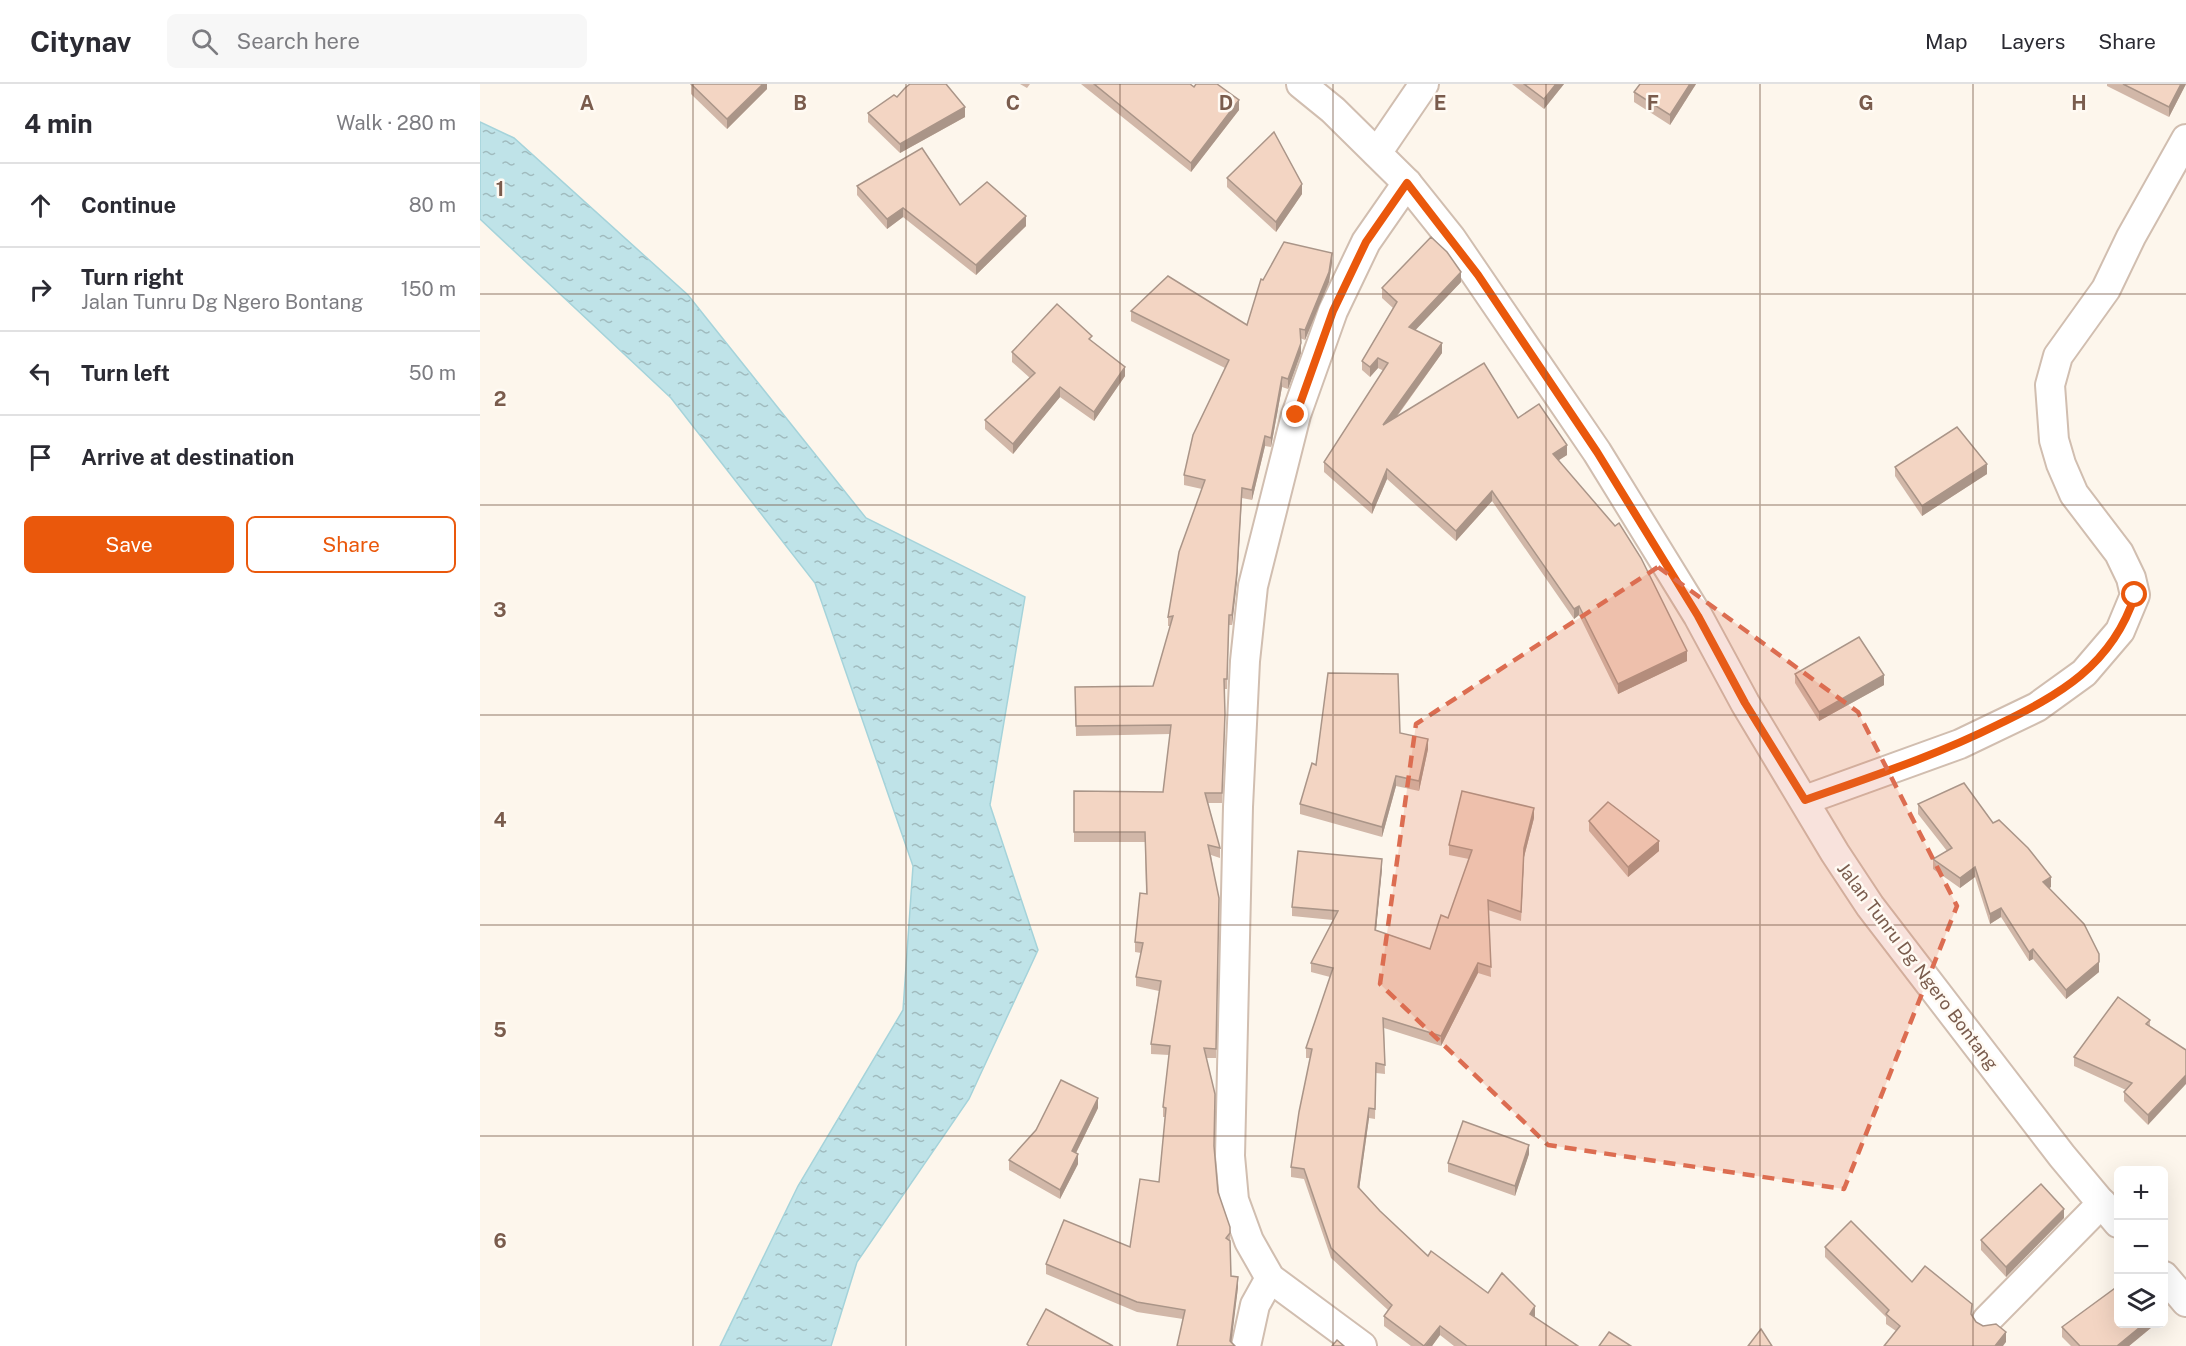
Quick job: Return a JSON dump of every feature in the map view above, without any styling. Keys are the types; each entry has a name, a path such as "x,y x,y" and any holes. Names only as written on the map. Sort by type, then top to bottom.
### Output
{"street":[{"name":"Jalan Tunru Dg Ngero Bontang","path":"1301,84 1407,183 1478,275 1597,452 1698,616 1745,703 1835,853 1870,906 2062,1156 2110,1213"},
{"path":"1377,153 1424,84"},
{"path":"1805,800 1960,744 2037,707 2084,673 2120,632 2135,595 2131,578 2119,553 2074,494 2061,464 2054,440 2050,385 2058,356 2106,289 2131,237 2186,139"},
{"path":"1362,1346 1270,1278 1249,1241 1234,1200 1230,1156 1238,807 1245,661 1253,586 1296,415 1333,311 1366,242 1407,183"},
{"path":"1987,1320 2110,1213"},
{"path":"1246,1346 1255,1305 1270,1278"},
{"path":"2168,1282 2186,1302"}],"highlighted area":[{"path":"1658,567 1858,712 1957,906 1844,1189 1548,1145 1380,984 1416,724"}],"water":[{"path":"480,122 514,138 688,295 866,518 1025,597 990,805 1038,950 969,1099 857,1262 831,1346 720,1346 798,1186 903,1010 913,866 815,583 671,398 480,219"}],"building":[{"path":"691,84 763,84 727,119"},
{"path":"910,84 946,84 965,107 900,144 868,113 894,95 897,97"},
{"path":"1094,84 1190,84 1194,87 1196,84 1217,84 1239,100 1191,163"},
{"path":"1524,84 1556,84 1544,99"},
{"path":"1640,84 1690,84 1670,115 1634,92"},
{"path":"2123,84 2181,84 2169,107"},
{"path":"1274,132 1302,184 1276,222 1227,178"},
{"path":"922,148 960,205 987,182 1026,216 976,265 903,208 887,219 857,186"},
{"path":"1431,237 1447,252 1461,272 1409,327 1442,343 1383,425 1484,363 1518,418 1539,404 1567,445 1553,454 1615,526 1619,523 1641,558 1687,651 1618,684 1579,606 1574,609 1492,491 1456,531 1387,469 1372,505 1324,462 1388,363 1378,358 1370,367 1362,361 1397,302 1382,288"},
{"path":"1284,242 1332,253 1329,272 1305,330 1300,329 1301,343 1288,379 1282,377 1271,438 1265,436 1252,490 1242,488 1237,572 1232,615 1229,615 1227,679 1224,679 1222,793 1205,793 1220,848 1208,845 1219,898 1216,1049 1204,1048 1215,1094 1214,1146 1218,1192 1230,1227 1230,1233 1226,1238 1230,1241 1231,1276 1238,1277 1230,1341 1235,1346 1177,1346 1185,1310 1137,1302 1046,1264 1064,1220 1130,1247 1140,1179 1159,1182 1166,1108 1163,1107 1170,1046 1151,1044 1161,981 1136,977 1143,943 1135,942 1140,893 1147,894 1145,832 1074,832 1074,791 1163,792 1171,725 1076,726 1075,687 1153,686 1173,616 1168,617 1179,552 1205,480 1184,475 1193,435 1229,360 1131,311 1168,276 1247,325 1261,279 1263,280"},
{"path":"1057,304 1092,336 1089,339 1125,367 1094,412 1060,387 1013,444 985,420 1035,373 1012,352"},
{"path":"1957,427 1987,464 1922,506 1895,467"},
{"path":"1859,637 1884,675 1819,712 1795,674"},
{"path":"1328,673 1398,674 1400,733 1428,739 1419,781 1396,776 1382,827 1300,804 1312,763 1316,765"},
{"path":"1964,783 1993,823 1999,820 2028,848 2051,877 2043,882 2084,924 2099,954 2099,962 2066,990 2033,949 2029,952 2001,908 1990,914 1975,867 1960,878 1933,859 1952,848 1918,804"},
{"path":"1462,791 1534,808 1524,848 1521,912 1488,900 1491,967 1478,963 1441,1036 1383,1018 1385,1065 1376,1063 1375,1109 1369,1108 1358,1187 1428,1256 1431,1251 1488,1293 1502,1273 1535,1306 1530,1314 1578,1346 1467,1346 1440,1326 1424,1346 1384,1316 1392,1305 1331,1248 1304,1169 1291,1167 1312,1049 1306,1048 1333,968 1311,963 1338,911 1292,907 1298,851 1382,859 1375,930 1430,949 1441,915 1448,918 1472,850 1449,845"},
{"path":"1608,802 1659,841 1628,867 1589,821"},
{"path":"2118,997 2150,1020 2146,1024 2186,1050 2186,1075 2148,1115 2124,1092 2132,1083 2074,1057"},
{"path":"1061,1080 1098,1098 1072,1151 1078,1154 1060,1190 1009,1160 1036,1130"},
{"path":"1463,1121 1529,1145 1515,1186 1448,1163"},
{"path":"2041,1184 2064,1209 2006,1267 1981,1240"},
{"path":"1851,1221 1912,1282 1925,1266 1972,1304 1971,1314 1976,1322 1983,1326 1996,1324 2006,1332 1995,1346 1884,1346 1900,1326 1886,1314 1889,1310 1825,1247"},
{"path":"2114,1289 2114,1328 2139,1328 2117,1346 2080,1346 2062,1327"},
{"path":"1046,1309 1113,1346 1029,1346 1027,1344"},
{"path":"1761,1329 1772,1346 1748,1346"},
{"path":"1609,1332 1631,1346 1599,1346"},
{"path":"1337,1340 1344,1346 1332,1346"}],"route":[{"path":"1296,415 1333,311 1366,242 1407,183 1478,275 1597,452 1698,616 1745,703 1805,800 1960,744 2037,707 2084,673 2106,650 2120,632 2135,595"}]}
